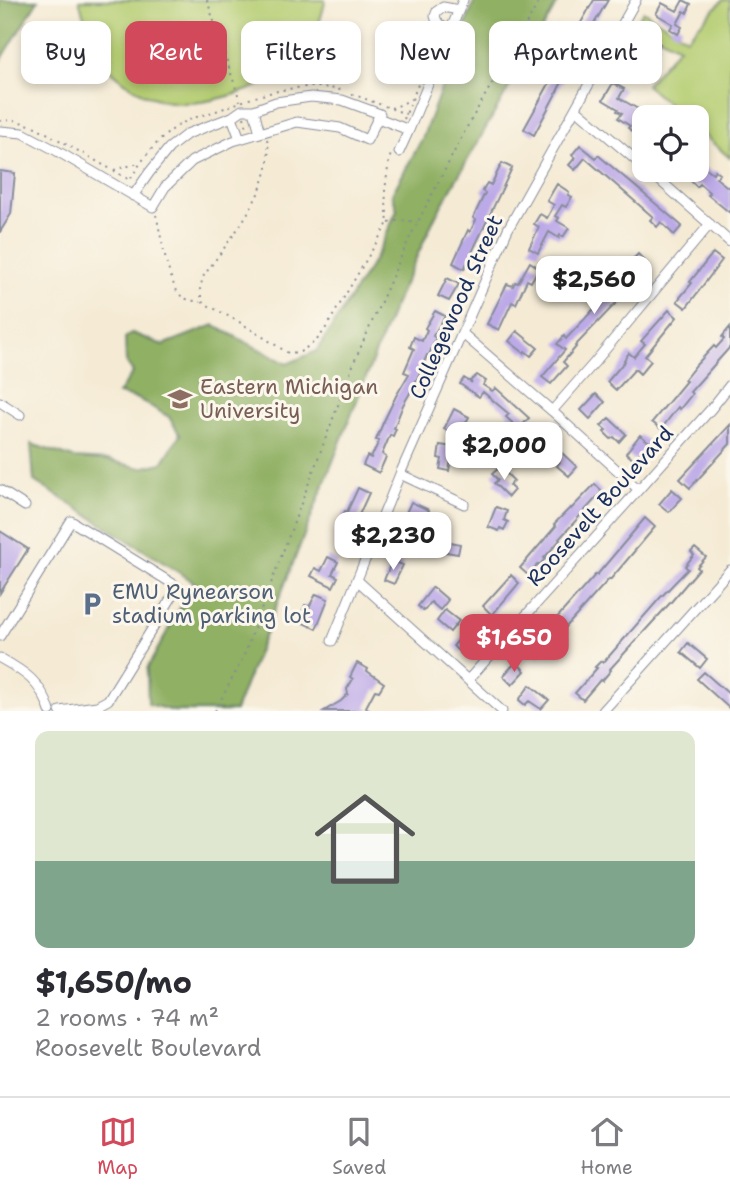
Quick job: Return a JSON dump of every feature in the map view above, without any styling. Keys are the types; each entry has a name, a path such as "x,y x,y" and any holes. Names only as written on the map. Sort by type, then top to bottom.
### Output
{"street":[{"path":"455,21 463,0"},
{"name":"Collegewood Street","path":"332,641 400,474 508,229 636,0"},
{"path":"436,21 437,11 443,7 459,10"},
{"path":"399,152 428,84"},
{"path":"0,131 23,133 153,207 165,187 191,161 245,138 263,136 297,122 340,128 367,140 380,114 342,100 311,97 276,102 254,110 242,110 232,117 187,134 169,148 134,196"},
{"path":"576,108 632,156"},
{"path":"254,110 263,136"},
{"path":"232,117 245,138"},
{"path":"378,118 409,130"},
{"path":"662,182 730,242"},
{"path":"552,411 710,224"},
{"path":"463,334 638,489"},
{"name":"Roosevelt Boulevard","path":"468,680 730,385"},
{"path":"0,402 20,415"},
{"path":"400,474 464,504"},
{"path":"0,490 25,506"},
{"path":"0,636 71,521 178,587 108,700 97,706 60,711"},
{"path":"603,711 730,570"},
{"path":"357,580 502,711"},
{"path":"0,658 23,671 39,686 50,711"}],"path":[{"path":"207,0 242,110 245,138"},
{"path":"215,711 243,659 355,360 417,222 467,127 540,0"},
{"path":"390,108 400,106 412,98"},
{"path":"202,302 200,289 203,277 255,202 262,183 270,150 263,136"},
{"path":"113,170 140,163"},
{"path":"153,207 172,281 182,297 202,302 288,353 300,352 316,341 324,331 388,223 400,220 417,222"}],"green space":[{"path":"0,0 38,0 25,21 21,21 21,28 0,62"},
{"path":"79,0 325,0 319,21 241,21 241,84 263,84 229,96 194,103 161,100 128,84 227,84 227,21 125,21 125,82 111,70 111,21 85,21"},
{"path":"475,0 559,0 547,21 489,21 489,84 511,84 435,217 394,306 235,711 174,711 148,704 147,669 194,582 34,481 31,444 74,458 108,460 141,468 162,463 180,435 169,417 138,399 118,394 133,372 126,362 125,338 132,333 163,345 214,325 287,364 317,351 377,255 397,210 392,194 422,139 443,84 475,84 475,21 467,21"},
{"path":"723,0 730,0 730,158 709,140 709,105 669,105 646,85 662,84 662,67 679,47 662,38 662,23 687,38"},
{"path":"643,11 659,21 637,21"}],"building":[{"path":"594,0 608,0 596,21 582,21"},
{"path":"683,0 691,4 677,24 682,27 678,34 670,29 673,24 656,14 662,3 677,11"},
{"path":"549,84 561,84 534,135 524,129"},
{"path":"612,84 624,89 619,98 632,106 632,131 628,128 630,126 618,118 622,113 603,100"},
{"path":"580,145 596,158 598,155 682,226 674,235 661,222 657,227 650,220 653,217 585,158 575,170 569,165 575,158 572,155"},
{"path":"502,163 512,168 464,269 453,263 468,230 470,232 476,220 473,218 485,193 482,191 487,183 491,185"},
{"path":"709,170 713,173 715,170 720,174 716,178 730,189 730,213 708,195 710,193 700,184 697,187 692,182 709,182"},
{"path":"0,171 15,173 11,214 0,232"},
{"path":"557,184 572,197 566,207 562,205 555,216 559,218 557,221 569,228 563,237 560,235 559,238 549,232 538,253 529,248 539,227 534,224 540,214 547,218 554,205 547,201"},
{"path":"713,253 722,260 686,308 677,301"},
{"path":"638,254 647,263 636,276 634,274 614,299 617,302 575,346 563,362 567,366 551,384 542,377 565,350 557,344 564,336 566,339 593,310 611,289 607,285 620,269 622,271"},
{"path":"530,262 539,268 531,282 527,280 516,304 512,302 499,330 487,324 507,284 513,286 515,282 518,283"},
{"path":"447,278 459,284 449,301 438,296"},
{"path":"669,310 677,317 645,356 651,361 640,374 635,369 616,390 607,382 629,353 634,357 645,344 641,341"},
{"path":"435,311 445,316 433,336 436,338 429,355 403,405 393,436 390,435 382,454 386,457 379,473 363,465 367,456 371,458 383,423 409,374 404,372 414,349 410,347 414,337 422,341 427,330 425,328"},
{"path":"730,327 730,347 661,429 652,422 696,365 724,339 722,337"},
{"path":"517,331 538,348 531,356 509,341"},
{"path":"477,375 486,381 483,385 492,391 496,388 529,418 519,429 506,417 509,414 483,392 479,397 460,384 464,378 472,383 470,381"},
{"path":"596,394 605,402 590,419 581,410"},
{"path":"454,409 469,417 455,435 444,429"},
{"path":"609,418 626,434 619,442 614,437 611,439 601,426"},
{"path":"730,425 730,444 690,488 680,479"},
{"path":"524,435 542,449 534,459 516,444"},
{"path":"640,435 649,442 634,460 626,453"},
{"path":"440,445 453,447 449,471 440,469"},
{"path":"562,453 577,467 569,476 557,466 560,462 557,459"},
{"path":"500,467 514,481 509,485 514,490 508,497 494,483 498,480 492,474"},
{"path":"595,484 602,491 559,539 545,559 528,575 520,568 556,526 554,524"},
{"path":"358,488 369,493 351,538 336,531"},
{"path":"672,489 682,498 669,512 659,504"},
{"path":"411,502 429,510 423,524 418,522 410,539 401,535 409,517 405,515"},
{"path":"496,507 507,511 504,520 508,522 504,530 488,527"},
{"path":"645,518 655,527 539,657 530,648"},
{"path":"0,531 28,549 0,593"},
{"path":"437,539 460,544 458,554 435,550"},
{"path":"695,548 706,557 697,567 699,569 583,700 575,693 597,668 595,667 601,661 603,663 688,569 685,566 694,555 691,552"},
{"path":"328,557 338,562 332,574 338,577 333,587 311,576 315,568 321,571"},
{"path":"392,561 403,565 394,584 384,580"},
{"path":"511,575 519,583 492,615 483,606"},
{"path":"433,587 448,600 440,610 431,602 424,611 418,606"},
{"path":"316,594 328,599 316,629 301,622 304,615 301,614 305,605 309,607"},
{"path":"445,610 459,621 450,632 437,621"},
{"path":"475,622 484,630 460,653 453,646"},
{"path":"688,643 707,659 700,668 681,652"},
{"path":"516,662 525,671 512,685 503,676"},
{"path":"357,663 384,683 379,691 375,690 366,707 370,711 324,711 348,694 347,689 353,679 350,677"},
{"path":"704,672 730,695 730,709 697,679"},
{"path":"530,685 549,700 541,709 529,701 525,705 519,700"}],"place":[{"name":"Eastern Michigan University","path":"180,399"},
{"name":"EMU Rynearson stadium parking lot","path":"92,604"}]}
